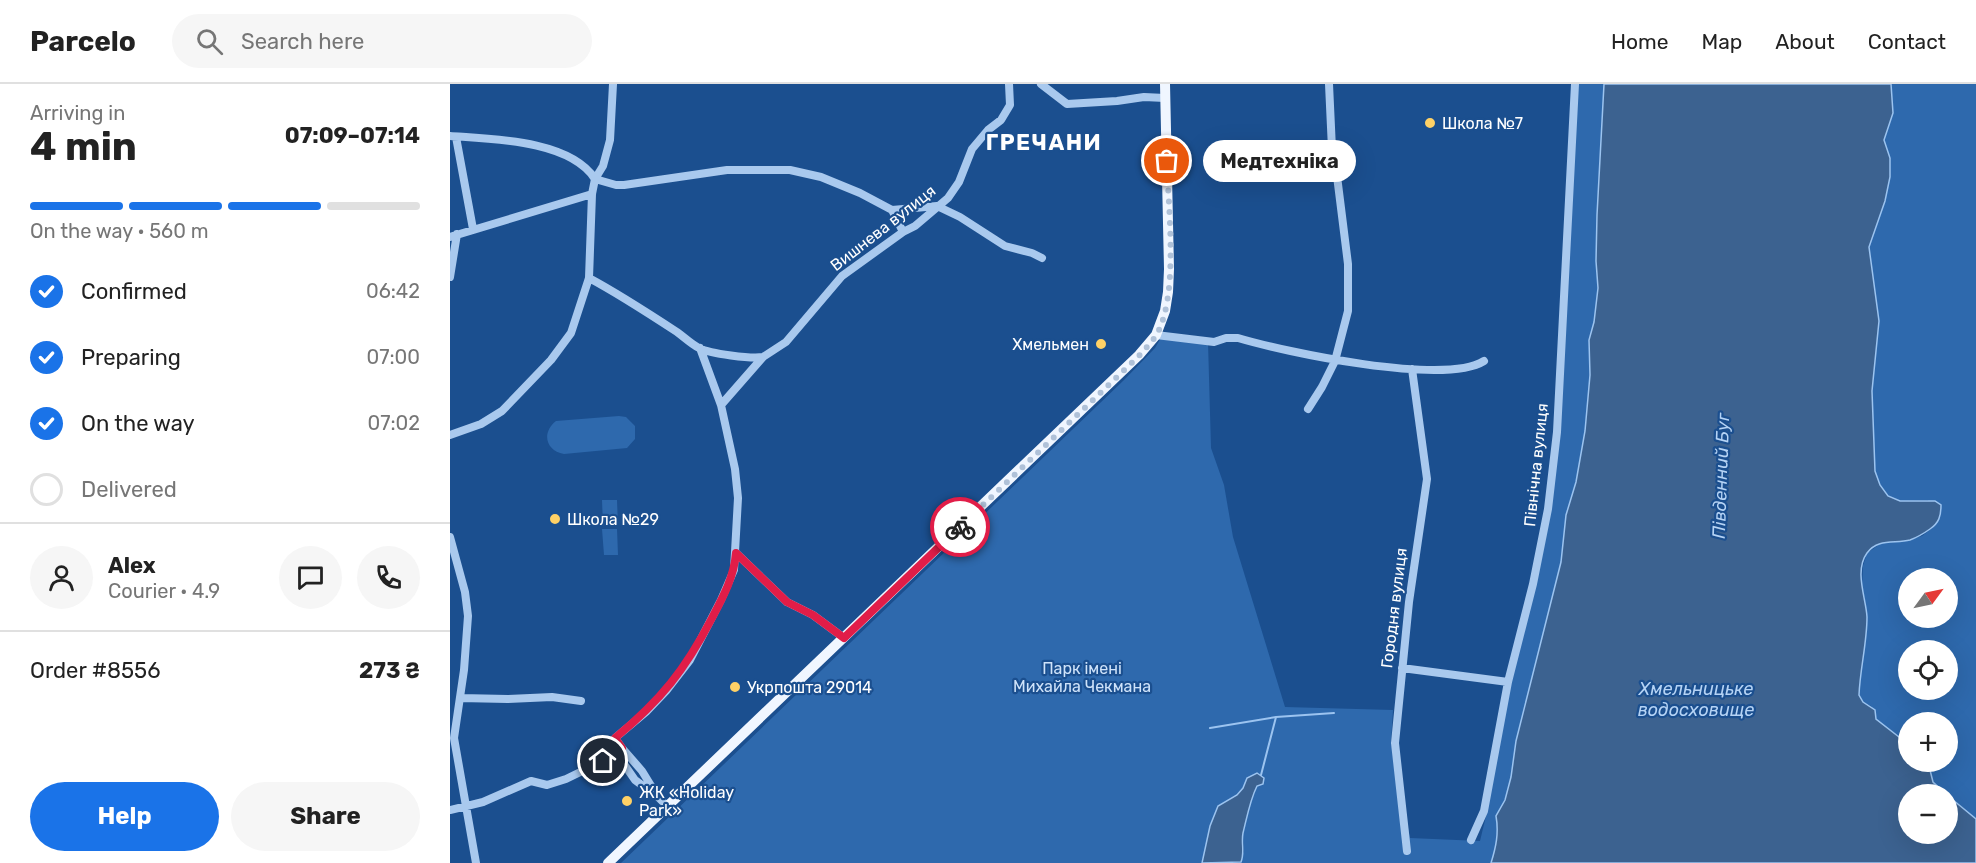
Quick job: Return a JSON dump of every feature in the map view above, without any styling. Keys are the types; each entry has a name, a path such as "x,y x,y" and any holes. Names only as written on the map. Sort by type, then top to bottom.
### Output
{"main road":[{"path":"608,863 1139,356 1156,335 1165,310 1169,269 1165,84"}],"street":[{"path":"450,435 481,424 502,411 551,360 571,333 589,278 592,194 595,179 603,166 610,140 613,84"},
{"name":"Вишнева вулиця","path":"721,405 763,357 786,342 842,276 903,232 915,226 948,198 959,182 972,149 988,130 1001,120 1010,105 1010,84"},
{"path":"1041,84 1067,104 1144,97 1165,98"},
{"path":"1308,409 1335,361 1348,311 1348,264 1332,148 1329,84"},
{"name":"Північна вулиця","path":"1471,840 1484,811 1508,682 1538,563 1548,509 1557,432 1575,84"},
{"path":"473,229 453,136 517,142 557,152 589,169 595,179 624,186 727,170 790,170 821,177 860,193 891,210 903,232"},
{"path":"450,277 453,236 592,194"},
{"path":"891,210 937,206 960,217 1005,246 1042,258"},
{"path":"589,278 711,353 763,357"},
{"path":"1156,335 1214,342 1226,338 1238,338 1335,361 1412,369 1463,369 1474,367 1484,361"},
{"path":"658,797 642,771 615,738 646,712 690,660 728,586 734,570 736,553 738,498 736,479 721,405 700,348"},
{"name":"Городня вулиця","path":"1407,851 1395,743 1409,602 1427,479 1412,369"},
{"path":"450,537 465,592 468,616 467,645 454,738 476,863"},
{"path":"736,553 787,602 813,615 844,638"},
{"path":"1402,668 1508,682"},
{"path":"460,698 552,697 581,701"},
{"path":"619,757 622,748"},
{"path":"450,810 483,802 531,782 547,785 566,779 603,761 619,757"},
{"path":"619,757 634,780 668,807"}],"green space":[{"name":"Парк імені Михайла Чекмана","path":"1578,84 1604,84 1597,215 1598,288 1594,322 1589,340 1590,375 1585,431 1576,482 1566,515 1561,562 1516,741 1505,801 1496,816 1496,840 1491,863 1239,863 1244,851 1243,835 1249,807 1257,786 1264,778 1257,773 1247,778 1237,795 1218,806 1210,826 1202,863 621,863 1124,380 1155,348 1162,336 1208,342 1211,448 1224,485 1233,537 1285,707 1393,710 1391,742 1410,838 1480,841 1511,683 1551,510"},
{"path":"1891,84 1976,84 1976,819 1958,804 1958,784 1935,784 1930,772 1958,772 1958,712 1898,712 1898,736 1876,719 1871,706 1863,702 1859,696 1866,605 1862,586 1863,566 1867,553 1883,542 1899,542 1922,536 1936,525 1928,500 1900,501 1888,496 1880,485 1875,471 1872,391 1879,321 1869,247 1885,201 1890,177 1890,158 1884,140 1893,113"},
{"path":"626,417 635,426 635,439 627,448 564,454 553,449 548,441 548,431 556,421"},
{"path":"602,500 617,500 618,526 603,526"},
{"path":"602,529 617,529 618,555 604,555"}],"water":[{"name":"Хмельницьке водосховище","path":"1604,84 1891,84 1893,113 1884,140 1890,158 1890,177 1885,201 1869,247 1879,321 1872,391 1875,471 1880,485 1888,496 1900,501 1935,501 1941,505 1941,509 1940,516 1933,527 1918,537 1876,545 1871,548 1863,560 1861,576 1867,627 1859,695 1863,702 1875,710 1876,719 1898,736 1898,772 1930,772 1935,784 1898,784 1898,844 1958,844 1958,804 1976,819 1976,863 1491,863 1496,840 1496,816 1505,800 1511,777 1516,741 1561,562 1566,515 1576,482 1585,431 1590,375 1589,340 1594,322 1598,288 1597,215"},
{"path":"1257,773 1264,778 1263,784 1257,786 1251,803 1243,833 1241,862 1202,863 1210,826 1218,806 1237,795 1247,778"}],"waterway":[{"path":"1261,775 1276,717 1334,713"},
{"path":"1210,728 1276,717"}],"way so far":[{"path":"960,527 1139,356 1156,335 1165,310 1169,269 1167,161"}],"place":[{"name":"Школа №7","path":"1430,123"},
{"name":"Медтехнiка","path":"1167,161"},
{"name":"Хмельмен","path":"1101,344"},
{"name":"Школа №29","path":"555,519"},
{"name":"Укрпошта 29014","path":"735,687"},
{"name":"ЖК «Holiday Park»","path":"627,801"}],"district":[{"name":"ГРЕЧАНИ","path":"1044,142"}],"route":[{"path":"603,761 619,757 622,748 615,738 646,712 690,660 728,586 734,570 736,553 787,602 813,615 844,638 960,527"}],"water label":[{"name":"Південний Буг","path":"1721,476"}]}
